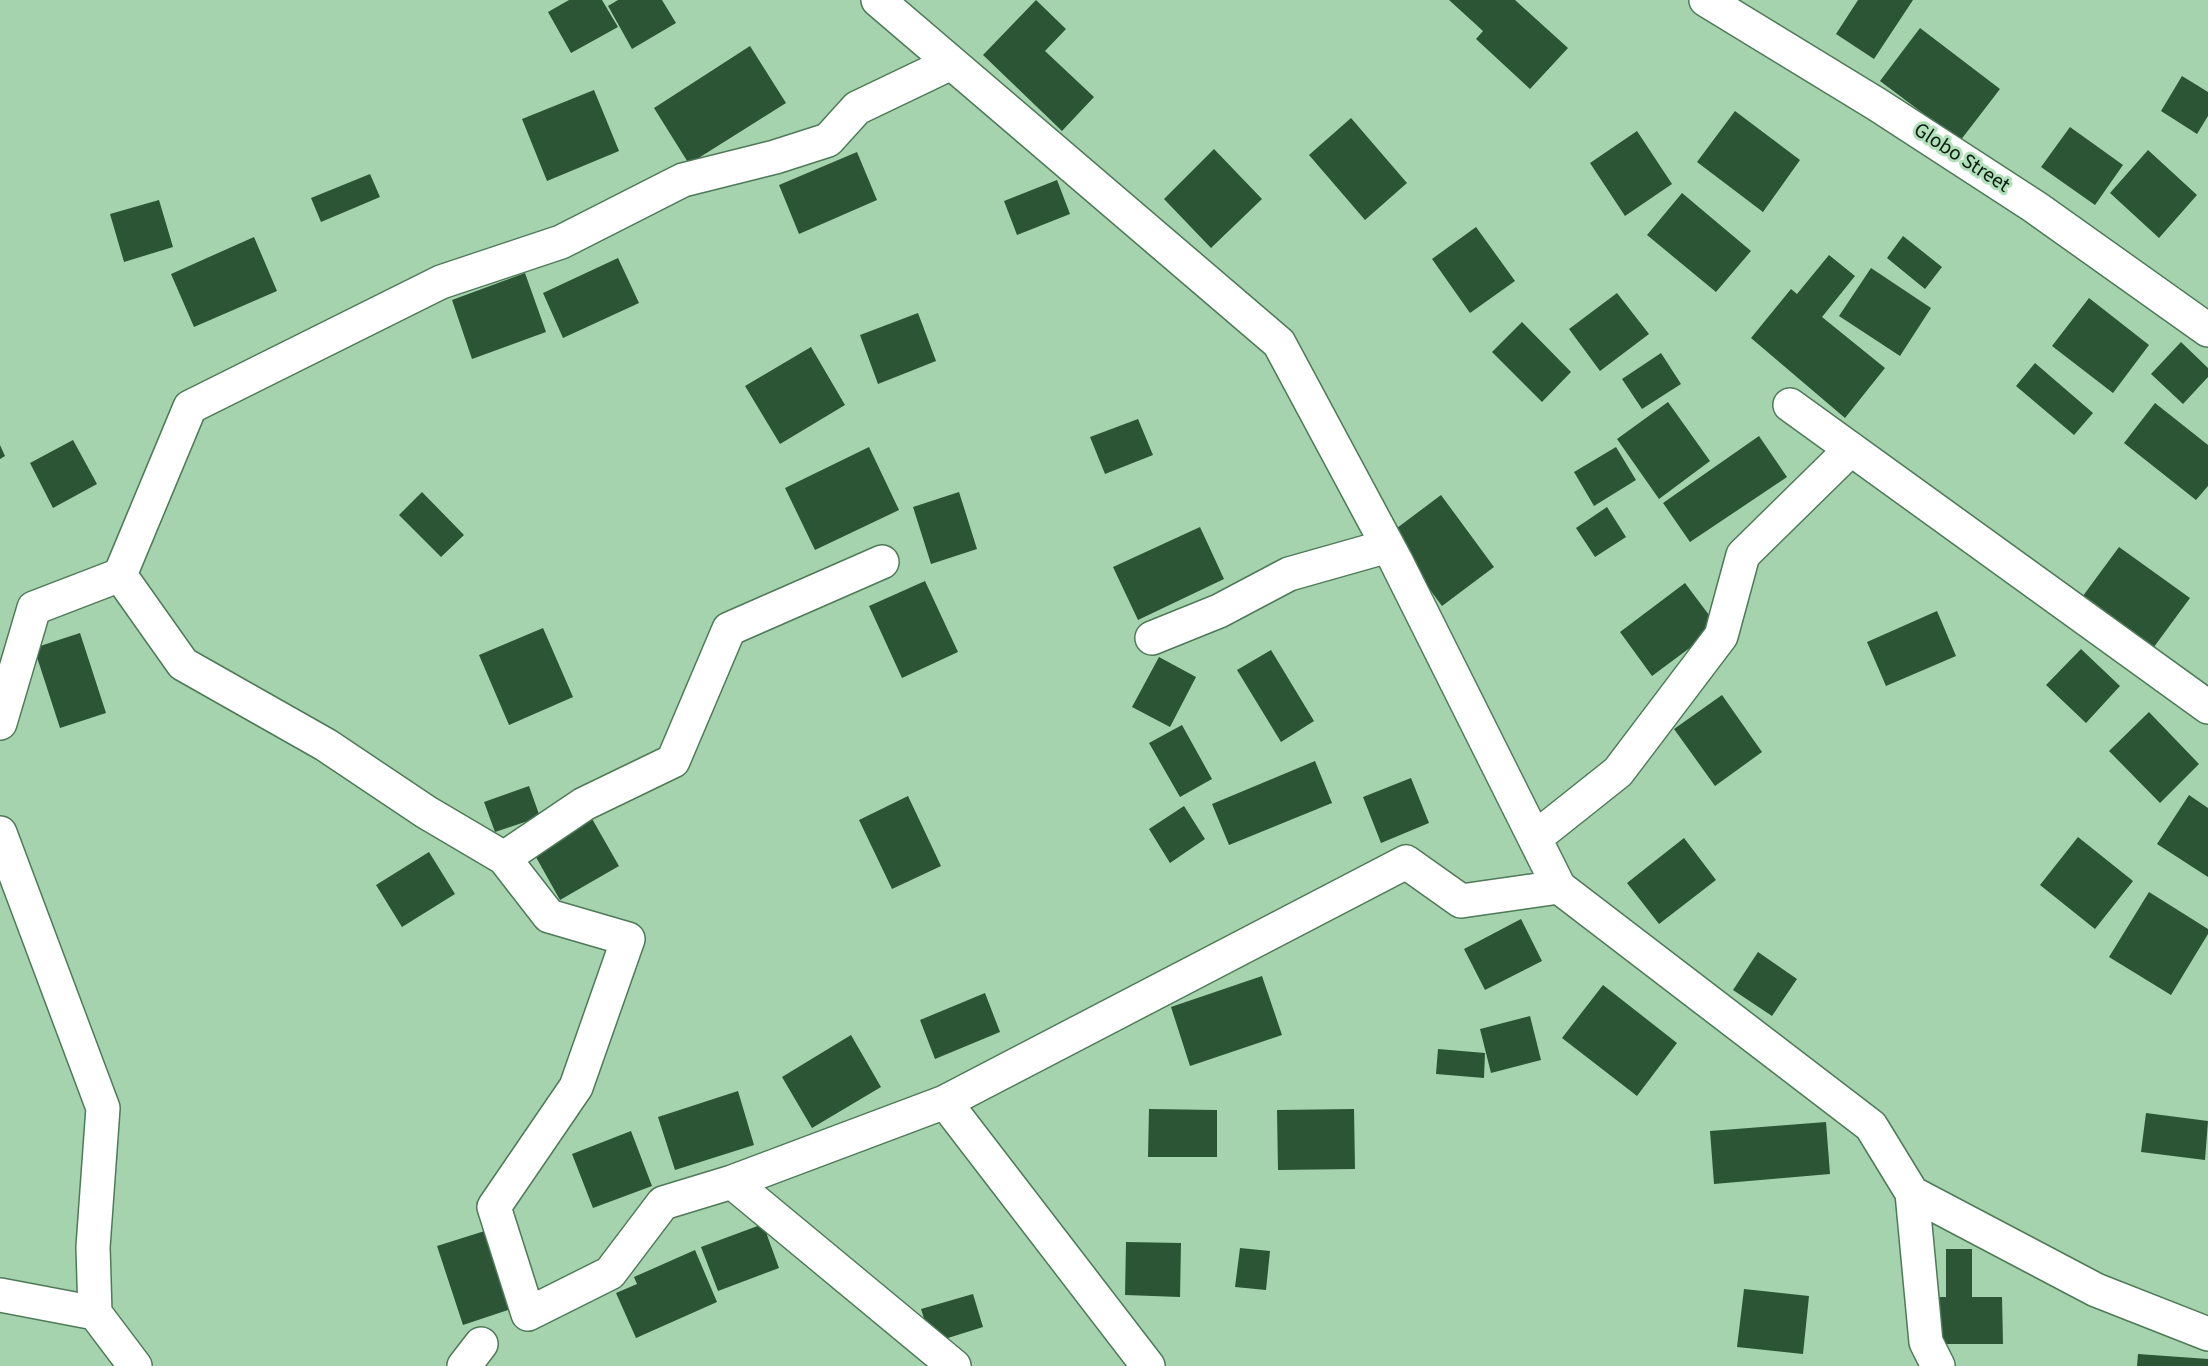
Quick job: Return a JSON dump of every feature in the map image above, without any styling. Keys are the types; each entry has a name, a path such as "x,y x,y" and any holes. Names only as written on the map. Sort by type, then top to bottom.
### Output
{"street":[{"path":"878,0 1279,343 1389,546 1559,887 1871,1126 1912,1193 1926,1342 1938,1366"},
{"name":"Globo Street","path":"1706,0 1878,105 2025,201 2208,330"},
{"path":"0,723 34,608 120,575 190,407 441,282 561,242 683,180 775,157 828,140 857,108 951,63"},
{"path":"1790,405 2208,707"},
{"path":"1535,838 1618,772 1722,636 1743,555 1851,449"},
{"path":"1152,638 1219,611 1289,574 1389,546"},
{"path":"504,858 584,804 673,761 729,629 882,562"},
{"path":"120,575 183,664 326,746 426,812 504,858 549,916 628,939 576,1087 494,1207 528,1314 610,1273 663,1203 732,1182 945,1102 1406,862 1461,901 1559,887"},
{"path":"0,833 103,1108 93,1247 95,1313 135,1366"},
{"path":"945,1102 1148,1366"},
{"path":"732,1182 954,1366"},
{"path":"1912,1193 2096,1290 2208,1334"},
{"path":"0,1294 95,1313"}],"building":[{"path":"569,0 602,0 618,27 571,53 548,12"},
{"path":"618,0 662,0 676,23 632,49 608,6"},
{"path":"1036,0 1066,29 1045,51 1094,97 1062,131 983,55"},
{"path":"1449,0 1515,0 1568,48 1530,89 1476,39 1483,31"},
{"path":"1858,0 1913,0 1874,59 1836,34"},
{"path":"1920,28 2000,89 1960,141 1880,81"},
{"path":"750,46 786,103 689,164 654,108"},
{"path":"2182,76 2208,92 2208,116 2197,134 2161,111"},
{"path":"594,90 619,151 547,181 522,119"},
{"path":"1735,111 1800,160 1763,212 1697,162"},
{"path":"1351,118 1407,183 1365,220 1309,155"},
{"path":"2070,127 2123,165 2095,205 2041,167"},
{"path":"1637,131 1672,184 1625,216 1590,163"},
{"path":"1214,149 1262,199 1211,248 1164,199"},
{"path":"2148,150 2197,195 2159,238 2110,193"},
{"path":"857,152 877,200 799,234 779,185"},
{"path":"370,174 380,197 321,222 311,198"},
{"path":"1057,180 1070,214 1017,235 1004,201"},
{"path":"1682,193 1751,251 1716,292 1647,235"},
{"path":"159,200 173,247 124,262 110,214"},
{"path":"1476,227 1515,281 1470,313 1432,259"},
{"path":"1903,236 1942,267 1925,289 1887,258"},
{"path":"254,237 277,291 194,327 171,274"},
{"path":"1829,255 1855,276 1822,317 1885,368 1845,418 1751,338 1791,289 1797,294"},
{"path":"618,258 639,303 563,338 543,293"},
{"path":"1871,268 1931,308 1900,356 1839,316"},
{"path":"525,273 546,332 472,359 452,300"},
{"path":"1617,293 1649,334 1600,371 1569,329"},
{"path":"2089,298 2149,345 2113,393 2052,346"},
{"path":"918,313 936,361 878,384 860,335"},
{"path":"1522,322 1571,372 1542,402 1492,352"},
{"path":"2181,342 2208,368 2208,377 2183,404 2151,374"},
{"path":"811,347 845,405 780,444 745,386"},
{"path":"1661,353 1681,384 1642,409 1622,379"},
{"path":"2035,363 2093,413 2074,435 2016,386"},
{"path":"1668,402 1710,461 1659,499 1617,439"},
{"path":"2155,403 2208,445 2208,486 2196,500 2124,443"},
{"path":"1138,419 1153,455 1105,474 1090,437"},
{"path":"1759,436 1787,477 1690,542 1663,503"},
{"path":"73,440 97,484 53,508 30,463"},
{"path":"0,445 5,456 0,459"},
{"path":"869,447 899,510 815,550 785,488"},
{"path":"1616,447 1636,480 1594,506 1574,472"},
{"path":"422,492 464,535 441,557 399,515"},
{"path":"959,492 977,549 931,564 913,507"},
{"path":"1441,495 1494,567 1442,606 1389,534"},
{"path":"1607,507 1626,537 1595,557 1576,528"},
{"path":"1200,527 1224,579 1138,620 1113,567"},
{"path":"2119,547 2190,598 2151,651 2080,600"},
{"path":"925,581 958,652 902,678 869,606"},
{"path":"1685,583 1718,627 1652,676 1620,632"},
{"path":"1937,611 1956,656 1886,686 1867,642"},
{"path":"543,628 573,697 509,725 479,655"},
{"path":"80,633 106,713 60,728 34,648"},
{"path":"2081,649 2120,686 2086,723 2046,685"},
{"path":"1271,650 1314,721 1281,742 1237,670"},
{"path":"1159,657 1196,677 1170,727 1132,707"},
{"path":"1722,695 1762,752 1715,786 1674,729"},
{"path":"2149,712 2199,764 2160,803 2109,751"},
{"path":"1182,725 1212,779 1180,797 1149,743"},
{"path":"1315,761 1332,803 1229,845 1212,804"},
{"path":"1411,778 1429,823 1381,843 1363,797"},
{"path":"529,786 540,817 495,832 484,802"},
{"path":"2189,795 2208,808 2208,877 2157,844"},
{"path":"908,796 941,866 892,889 859,820"},
{"path":"1184,806 1205,839 1170,863 1149,829"},
{"path":"591,817 619,866 560,900 532,850"},
{"path":"2078,837 2133,881 2095,929 2040,885"},
{"path":"1684,838 1716,880 1659,924 1627,883"},
{"path":"429,852 455,894 402,927 376,885"},
{"path":"2149,892 2208,929 2208,934 2171,995 2109,957"},
{"path":"1521,919 1542,961 1485,990 1464,949"},
{"path":"1758,952 1797,979 1772,1016 1733,990"},
{"path":"1262,976 1282,1035 1190,1066 1171,1007"},
{"path":"1603,985 1677,1043 1637,1096 1562,1038"},
{"path":"985,993 1000,1032 935,1059 920,1020"},
{"path":"1530,1016 1541,1060 1491,1073 1480,1029"},
{"path":"851,1035 881,1087 812,1128 782,1077"},
{"path":"1438,1049 1485,1053 1484,1078 1436,1074"},
{"path":"738,1091 754,1145 675,1170 658,1117"},
{"path":"1149,1109 1217,1110 1217,1157 1148,1157"},
{"path":"1354,1109 1355,1169 1278,1170 1277,1110"},
{"path":"2146,1113 2208,1121 2205,1160 2141,1152"},
{"path":"1826,1122 1830,1174 1714,1184 1710,1131"},
{"path":"631,1131 652,1186 593,1208 572,1154"},
{"path":"763,1224 779,1268 718,1291 701,1247"},
{"path":"491,1229 517,1307 463,1325 437,1246"},
{"path":"1126,1242 1181,1243 1180,1297 1125,1295"},
{"path":"1240,1248 1270,1251 1266,1290 1235,1287"},
{"path":"1946,1249 1972,1249 1972,1297 2002,1297 2003,1344 1939,1344 1939,1297 1946,1297"},
{"path":"695,1250 717,1302 636,1338 616,1293 637,1284 634,1277"},
{"path":"1744,1289 1809,1296 1803,1354 1737,1347"},
{"path":"973,1294 983,1327 932,1343 921,1309"},
{"path":"2138,1354 2208,1359 2208,1366 2137,1366"}]}
